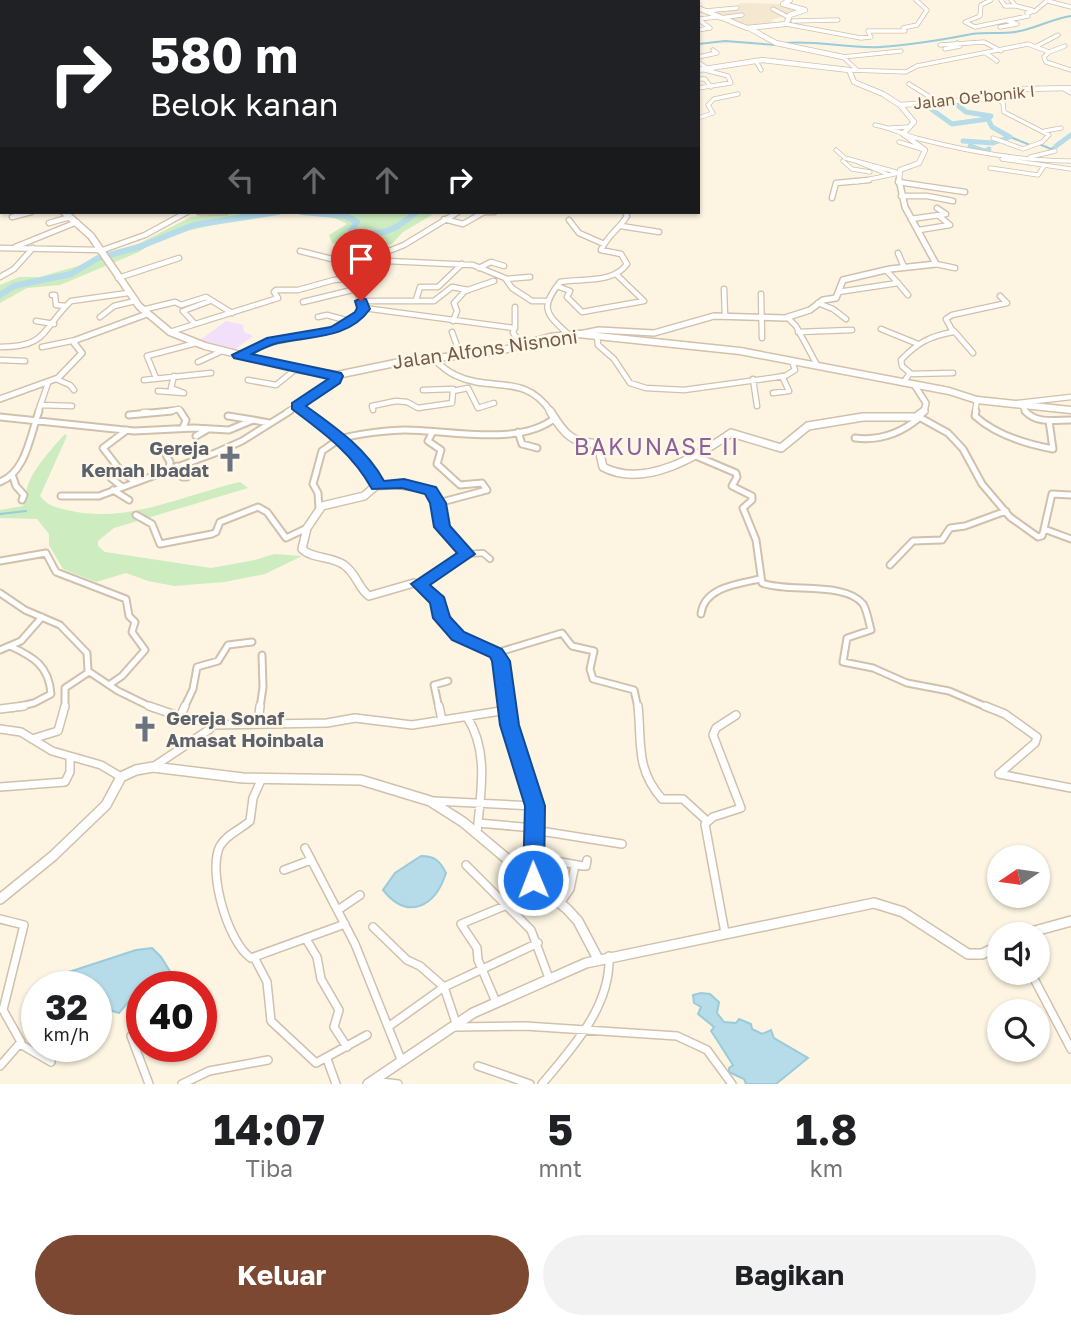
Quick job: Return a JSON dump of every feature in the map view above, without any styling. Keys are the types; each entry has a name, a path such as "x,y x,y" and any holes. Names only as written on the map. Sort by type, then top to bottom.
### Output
{"main road":[{"name":"Jalan Alfons Nisnoni","path":"67,214 78,222 128,293 145,312 170,332 222,351 296,369 335,375 367,367 500,351 568,334 578,334 734,350 949,391 977,400 1071,410"}],"street":[{"path":"787,21 804,10 783,4 790,0"},
{"path":"774,9 787,21 861,38 871,37 868,31 905,31 904,28 917,25 927,10 916,0"},
{"path":"991,0 981,5 980,16 965,22 976,27 1028,16 1027,13 1035,11 1048,1 1070,5"},
{"path":"1001,0 1005,6"},
{"path":"1011,0 1017,6"},
{"path":"999,8 1017,6 1035,11"},
{"path":"700,16 706,12 737,8"},
{"path":"700,9 747,28 775,43 843,57 901,51"},
{"path":"700,18 742,15"},
{"path":"700,20 709,29 700,28"},
{"path":"747,28 787,21 812,23 838,20"},
{"path":"1000,27 1017,24 1008,20"},
{"path":"1037,46 1058,35"},
{"path":"940,45 984,42 1001,51"},
{"path":"945,49 960,46 957,43"},
{"path":"701,69 756,61 849,70 906,72 911,68 1026,44 1049,52"},
{"path":"1065,46 1049,52 1044,61 1071,70"},
{"path":"700,57 717,53 713,50"},
{"path":"986,53 998,61"},
{"path":"843,57 856,70"},
{"path":"1065,68 1066,60"},
{"path":"756,61 760,70"},
{"path":"720,65 720,76"},
{"path":"700,88 730,84 729,77 701,69"},
{"name":"Jalan Oe'bonik I","path":"849,70 855,83 883,94 900,105 996,98 1020,89 1071,91"},
{"path":"700,79 705,79 710,87"},
{"path":"909,84 930,97 933,102"},
{"path":"700,117 713,113 708,105 713,99 738,94"},
{"path":"993,138 1023,149 1042,142 1049,135 1004,112 1003,103 996,98"},
{"path":"900,105 914,122 903,134"},
{"path":"875,125 978,151 1041,162 1071,161"},
{"path":"887,128 909,127"},
{"path":"1045,131 1060,128"},
{"path":"903,134 925,150"},
{"path":"899,142 925,150"},
{"path":"836,150 847,158 897,173"},
{"path":"832,198 836,183 863,181 897,173 919,163 925,150"},
{"path":"1002,159 1023,159 1055,151"},
{"path":"1023,159 1044,166 1071,169"},
{"path":"1019,173 1023,159"},
{"path":"880,172 852,169 843,160 855,161 887,174"},
{"path":"990,168 1039,174 1044,166"},
{"path":"897,173 903,207 919,230 936,264"},
{"path":"928,187 932,181"},
{"path":"898,182 965,192"},
{"path":"901,195 918,198 929,196 953,201"},
{"path":"911,219 946,214 937,208"},
{"path":"12,217 23,214"},
{"path":"0,248 102,253 162,228 184,214"},
{"path":"364,309 353,284 363,261 404,245 454,214"},
{"path":"444,219 464,223 480,214"},
{"path":"568,334 552,321 546,307 547,301 557,286 566,281 617,275 624,270 627,264 620,253 601,251 606,238 621,226 626,215"},
{"path":"919,230 950,226 939,216"},
{"path":"49,223 71,217"},
{"path":"569,220 579,233 604,244"},
{"path":"12,248 78,222"},
{"path":"621,226 659,232"},
{"path":"0,277 14,270 33,248"},
{"path":"300,251 331,259 351,256 363,261 461,264 506,279 530,277"},
{"path":"898,253 904,267"},
{"path":"118,278 179,258"},
{"path":"479,268 490,262 504,266"},
{"path":"416,300 421,286 438,287 461,264"},
{"path":"578,334 599,330 654,333 708,317 788,318 818,303 836,298 842,281 904,267 936,264 954,268"},
{"path":"886,270 908,295"},
{"path":"557,286 570,290 567,297 582,312 644,301 617,275"},
{"path":"170,332 278,298 274,292 276,290 297,290 334,280 356,278"},
{"path":"506,279 512,288 532,301 547,301"},
{"path":"453,321 457,311 454,302 468,290 494,281"},
{"path":"838,292 898,283"},
{"path":"361,301 434,301 453,286 468,290"},
{"path":"303,302 356,289"},
{"path":"724,289 725,316"},
{"path":"2,340 0,347 26,346 47,335 65,306 73,300 128,293"},
{"path":"761,294 762,338"},
{"path":"51,295 55,295 56,305 65,306"},
{"path":"973,353 946,318 960,311 1007,303 1000,296"},
{"path":"42,347 76,340 174,302 181,305 206,297 232,313"},
{"path":"100,317 114,306 135,301"},
{"path":"195,324 183,311 210,301"},
{"path":"818,303 834,309 846,319"},
{"path":"515,307 513,333 523,345"},
{"path":"239,355 272,341 331,331 364,309 514,328"},
{"path":"318,317 327,315 349,321"},
{"path":"788,318 817,365"},
{"path":"36,321 54,324"},
{"path":"798,332 852,330"},
{"path":"881,330 918,344"},
{"path":"953,373 910,374 902,366 901,360 927,336 954,331"},
{"path":"452,332 460,354"},
{"path":"597,336 598,345 614,359 630,383 658,391 782,376 794,370 792,361"},
{"path":"0,399 56,379 81,354 81,349 74,343 76,340"},
{"path":"156,378 147,356 196,343"},
{"path":"198,362 222,351"},
{"path":"433,358 464,379 483,384 513,384 528,389 547,403 555,418 574,440 592,443 600,454 602,464 611,472 663,469 696,456 730,433 781,448 808,426 856,418 920,416 942,429 963,449 982,484 1013,520 1036,536 1042,536 1052,494 1071,495"},
{"path":"0,360 25,360"},
{"path":"248,380 276,385 296,369"},
{"path":"144,380 211,373"},
{"path":"903,383 910,374"},
{"path":"61,496 93,497 235,445 335,380 335,375"},
{"path":"158,391 184,393 170,388 174,376"},
{"path":"773,393 789,391 782,376"},
{"path":"56,379 70,385 74,390"},
{"path":"464,379 478,408 494,403"},
{"path":"753,379 757,406"},
{"path":"0,482 13,477 24,456 48,383"},
{"path":"855,438 880,438 912,424 920,416 926,403 915,386"},
{"path":"433,390 468,388"},
{"path":"373,411 372,406 407,400 420,408 450,406 453,391 456,389"},
{"path":"1012,404 1071,397"},
{"path":"977,400 975,416 984,424 1052,449 1049,421"},
{"path":"40,405 72,406"},
{"path":"1022,405 1031,417 1049,421 1071,420"},
{"path":"297,406 341,439 360,458 376,479 377,486"},
{"path":"130,415 145,412 157,414 179,409 186,420 183,428"},
{"path":"228,416 268,423"},
{"path":"0,417 127,430 232,430 253,421"},
{"path":"319,509 318,493 313,484 322,451 341,439 407,429 463,435 518,432 545,426 555,418"},
{"path":"196,436 209,429"},
{"path":"127,430 103,448 120,470 134,481"},
{"path":"153,430 153,437"},
{"path":"518,432 522,444 537,448"},
{"path":"432,433 428,441 441,450 437,464 442,471 460,485 482,483 487,490 438,503"},
{"path":"166,455 170,462 169,469"},
{"path":"696,456 736,473 737,477 732,486 752,496 752,500 743,508 756,540 760,579 764,585 837,591 852,596 863,604 871,631 847,638 843,663 873,667 907,683 944,689 1005,714 1038,739 999,774 1071,788"},
{"path":"177,466 182,477 187,477"},
{"path":"120,470 110,478 121,486"},
{"path":"13,477 16,486 24,495 22,500"},
{"path":"467,554 442,527 438,503 430,490 413,488 404,483 377,486 366,495 325,505 319,509 307,528 302,545 304,551 341,562 356,577 365,595 386,593 414,583 419,584 438,601 441,616 460,638 496,653 562,633 572,646 594,650 590,669 593,678 634,690 641,723 639,761 649,784 662,799 683,799 707,821"},
{"path":"113,490 129,500"},
{"path":"136,515 152,524 160,544 212,534 216,532 220,522 258,507 267,512 286,537 307,528"},
{"path":"890,565 913,541 942,540 950,528 965,526 1006,511"},
{"path":"1044,530 1071,539"},
{"path":"0,561 44,552 50,555 56,572 126,599 129,615 135,622 132,632 145,650 122,676 108,685"},
{"path":"419,584 467,554 483,553 490,559"},
{"path":"701,614 700,606 706,598 730,587 760,579"},
{"path":"0,593 60,625 86,651 89,672 108,685 180,717 211,725 327,723 355,718 407,725 507,710"},
{"path":"0,650 23,639 42,617"},
{"path":"180,717 193,689 197,667 218,661 228,645 252,642"},
{"path":"0,709 36,702 48,698 51,694 49,681 35,655 10,646"},
{"path":"496,653 503,669 507,710 535,806 533,858 536,882"},
{"path":"258,723 263,687 262,655"},
{"path":"32,739 58,731 66,704 65,688 89,672"},
{"path":"442,720 434,685 448,681"},
{"path":"707,821 741,808 712,733 723,722 736,715"},
{"path":"467,717 476,731 482,750 477,834"},
{"path":"153,767 197,740 211,725"},
{"path":"0,729 21,732 70,757 101,765 121,777"},
{"path":"0,787 65,782 70,772 70,757"},
{"path":"0,899 53,856 106,804 121,777 136,770 153,767 230,777 361,780 430,801 454,815 573,915 598,959"},
{"path":"262,777 253,798 250,821 228,835 219,846 214,863 216,882 232,931 247,956 254,957 345,924"},
{"path":"430,801 535,806"},
{"path":"707,821 706,839 724,912 725,933"},
{"path":"478,822 622,844"},
{"path":"304,848 345,924 402,1062"},
{"path":"533,858 584,866 587,860"},
{"path":"284,870 311,860"},
{"path":"466,865 526,925 538,943 549,978"},
{"path":"560,903 570,889 575,865"},
{"path":"496,1002 477,958 477,948 461,924 507,905 536,882"},
{"path":"338,910 360,895"},
{"path":"371,1082 453,1025 496,1002 549,978 609,956 856,905 881,903 906,913 965,953 979,955 987,951"},
{"path":"0,919 24,925 17,944 3,1010 20,1038 20,1044 0,1066"},
{"path":"1050,927 1071,921"},
{"path":"373,928 401,956 420,966 444,988 453,1025"},
{"path":"306,939 317,957 321,979 339,1010 334,1027 347,1047"},
{"path":"388,1027 444,988 538,943"},
{"path":"542,1084 585,1032 597,1012 604,991 609,956"},
{"path":"254,957 261,966 269,989 268,1013 271,1021 316,1063 367,1035"},
{"path":"1037,985 1071,1049"},
{"path":"453,1025 525,1026 677,1036 707,1050 732,1084"},
{"path":"327,1059 336,1084"},
{"path":"182,1084 209,1071 268,1060"},
{"path":"141,1062 149,1084"},
{"path":"478,1066 530,1084"},
{"path":"371,1082 398,1084"}],"shaded area":[{"path":"738,4 780,4 803,10 772,20 771,23 746,26 713,12 740,9"},
{"path":"226,321 243,325 244,332 253,336 231,352 199,341"}],"green space":[{"path":"286,214 262,216 173,234 158,239 139,252 60,285 27,288 0,303 0,285 19,277 39,277 89,263 94,257 115,253 140,243 191,217"},
{"path":"310,214 434,214 403,232 392,244 376,248 332,243 329,235 347,224 330,217"},
{"path":"65,434 67,436 40,496 59,508 89,514 111,514 154,506 240,482 248,488 114,528 98,541 98,546 105,552 211,568 274,554 302,556 265,574 224,582 174,586 126,573 96,582 63,569 49,545 49,534 37,519 0,518 0,510 23,506 34,472"}],"water":[{"path":"421,856 430,857 442,865 446,873 441,885 428,901 420,906 411,907 392,900 383,890 395,873"},
{"path":"152,948 170,971 126,971 126,1005 119,1013 112,1011 112,971 72,971 136,950"},
{"path":"710,994 719,1002 717,1013 724,1022 736,1023 739,1019 751,1024 752,1029 762,1034 771,1030 774,1038 808,1058 776,1084 746,1084 744,1079 729,1072 733,1065 711,1031 714,1027 698,1014 701,1007 694,1003 693,995"}],"waterway":[{"path":"785,43 893,46 972,34 1015,32 1071,16"},
{"path":"700,44 725,41 776,45"},
{"path":"954,102 966,112 991,116 988,119"},
{"path":"931,109 952,124 988,119"},
{"path":"963,141 993,143 1010,137 992,127 988,119"},
{"path":"1056,146 1071,135"},
{"path":"1008,136 1030,145"},
{"path":"1039,144 1051,149 1056,146"},
{"path":"970,146 985,151 989,149"},
{"path":"0,295 14,286 71,274 98,258 139,247 194,225 265,214"},
{"path":"324,214 346,216 357,222 351,230 370,233 394,228 414,214"},
{"path":"0,514 26,511"}],"place":[{"name":"Gereja Kemah Ibadat","path":"230,459"},
{"name":"Gereja Sonaf Amasat Hoinbala","path":"145,729"}],"district":[{"name":"BAKUNASE II","path":"657,447"}],"route":[{"path":"361,301 364,309 360,314 335,330 272,341 239,355 292,369 336,376 335,380 297,406 340,438 360,458 376,479 377,486 404,483 412,488 431,490 438,503 438,516 442,527 453,542 467,554 419,584 438,601 442,618 458,636 493,651 501,661 509,725 535,806 533,880"}]}
